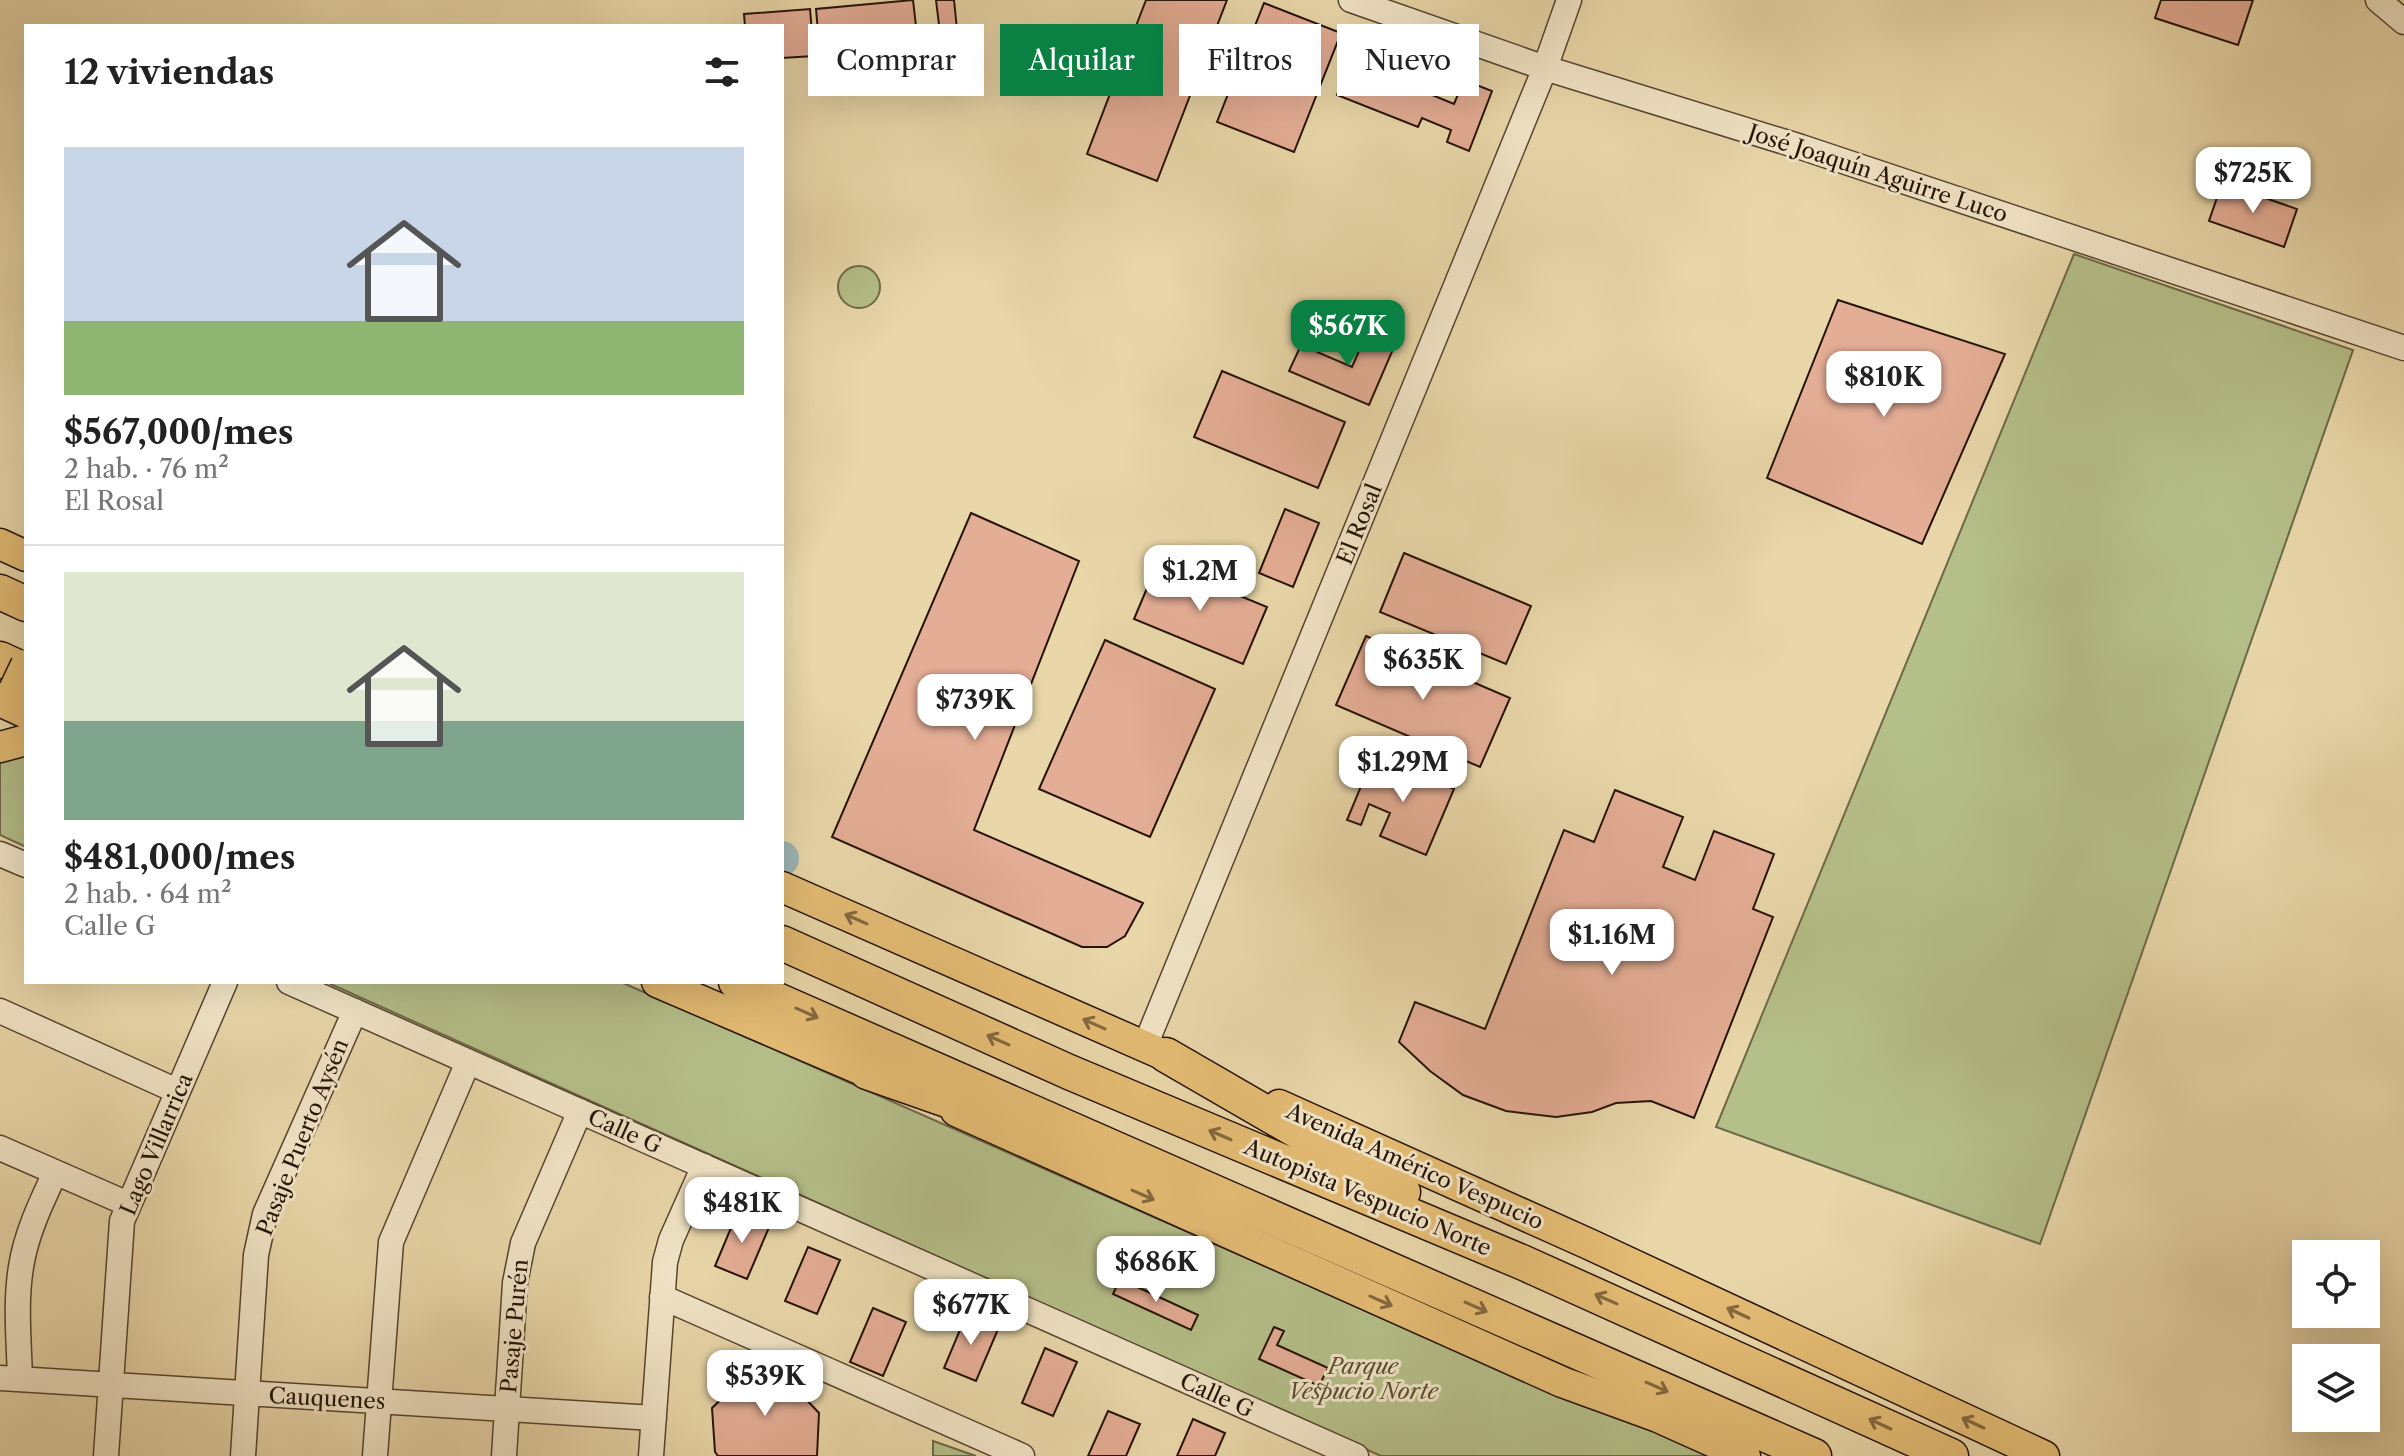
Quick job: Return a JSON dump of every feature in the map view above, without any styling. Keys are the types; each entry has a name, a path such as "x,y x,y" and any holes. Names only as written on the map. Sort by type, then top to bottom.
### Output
{"highway":[{"path":"0,592 24,603"},
{"path":"0,659 14,694"},
{"name":"Autopista Vespucio Norte","path":"784,944 1069,1072 1524,1263 1951,1456"},
{"path":"741,984 1814,1456"},
{"path":"1156,1050 1524,1263"},
{"path":"867,1072 1251,1208"}],"main road":[{"path":"0,544 24,555"},
{"path":"0,747 24,741"},
{"name":"Avenida Américo Vespucio","path":"784,888 1579,1239 2044,1456"},
{"path":"662,984 867,1072 1562,1382 1658,1417 1745,1456"}],"street":[{"name":"José Joaquín Aguirre Luco","path":"1351,0 1545,68 1815,151 2404,348"},
{"name":"El Rosal","path":"1156,1050 1545,68 1569,0"},
{"path":"2378,0 2402,18"},
{"path":"0,854 24,864"},
{"name":"Lago Villarrica","path":"106,1456 120,1232 128,1204 224,984"},
{"name":"Calle G","path":"294,984 1356,1456"},
{"path":"0,1011 177,1091"},
{"name":"Pasaje Puerto Aysén","path":"243,1456 256,1255 265,1214 355,1011"},
{"path":"375,1456 391,1242 468,1062"},
{"name":"Pasaje Purén","path":"504,1456 519,1257 580,1111"},
{"path":"0,1148 128,1204"},
{"path":"651,1456 667,1253 704,1166"},
{"path":"10,1379 21,1264 32,1226 55,1173"},
{"path":"662,1297 1022,1456"},
{"name":"Cauquenes","path":"10,1379 654,1418"}],"green space":[{"path":"2074,254 2353,350 2040,1244 1716,1127"},
{"path":"859,266 874,272 880,287 874,302 859,308 844,302 838,287 844,272"},
{"path":"24,752 24,846 0,835 0,760"},
{"name":"Parque Vespucio Norte","path":"330,984 626,984 1557,1395 1649,1428 1713,1456 1381,1456"},
{"path":"933,1441 976,1456 933,1456"}],"building":[{"path":"913,0 916,24 817,24 816,9"},
{"path":"936,0 954,0 956,24 939,24"},
{"path":"1146,0 1227,0 1218,24 1179,24 1179,96 1190,96 1157,181 1087,154 1109,96 1163,96 1163,24 1137,24"},
{"path":"2161,0 2253,0 2238,45 2155,18"},
{"path":"1264,3 1318,24 1256,24"},
{"path":"810,9 808,56 784,58 784,24 745,24 744,14"},
{"path":"1321,25 1337,31 1337,43 1321,84"},
{"path":"1479,86 1492,91 1469,151 1447,142 1451,130 1422,118 1418,127 1340,96 1434,96 1454,104 1457,96 1479,96"},
{"path":"1227,96 1316,96 1294,152 1217,122"},
{"path":"2222,183 2297,209 2284,247 2209,221"},
{"path":"1838,300 2005,354 1922,544 1767,478"},
{"path":"1369,328 1397,340 1369,405 1289,371 1301,345 1352,367"},
{"path":"1222,371 1345,422 1318,488 1194,437"},
{"path":"1285,509 1319,523 1293,587 1259,573"},
{"path":"971,513 1079,561 974,830 1143,903 1125,936 1107,947 1082,947 832,837"},
{"path":"1404,553 1531,606 1506,664 1380,612"},
{"path":"1158,562 1267,607 1243,664 1134,619"},
{"path":"1366,636 1510,698 1480,767 1336,705"},
{"path":"1105,640 1215,689 1150,837 1039,789"},
{"path":"1374,755 1454,789 1426,855 1380,836 1390,813 1369,804 1361,825 1347,820"},
{"path":"1615,790 1683,817 1663,867 1695,880 1714,831 1774,854 1753,909 1773,917 1694,1118 1651,1101 1616,1103 1592,1112 1556,1117 1506,1111 1463,1095 1430,1071 1399,1042 1415,1002 1485,1029 1564,830 1594,842"},
{"path":"738,1211 770,1225 747,1279 715,1266"},
{"path":"808,1247 840,1260 817,1314 785,1301"},
{"path":"1120,1279 1198,1315 1191,1330 1113,1294"},
{"path":"873,1308 906,1322 883,1376 850,1362"},
{"path":"967,1313 999,1327 976,1381 944,1368"},
{"path":"1274,1327 1284,1331 1277,1345 1328,1368 1319,1386 1259,1359"},
{"path":"1045,1348 1077,1362 1053,1416 1022,1403"},
{"path":"766,1357 819,1413 817,1456 718,1456 715,1452 712,1408"},
{"path":"1108,1411 1140,1424 1126,1456 1088,1456"},
{"path":"1193,1419 1225,1433 1215,1456 1177,1456"}]}
